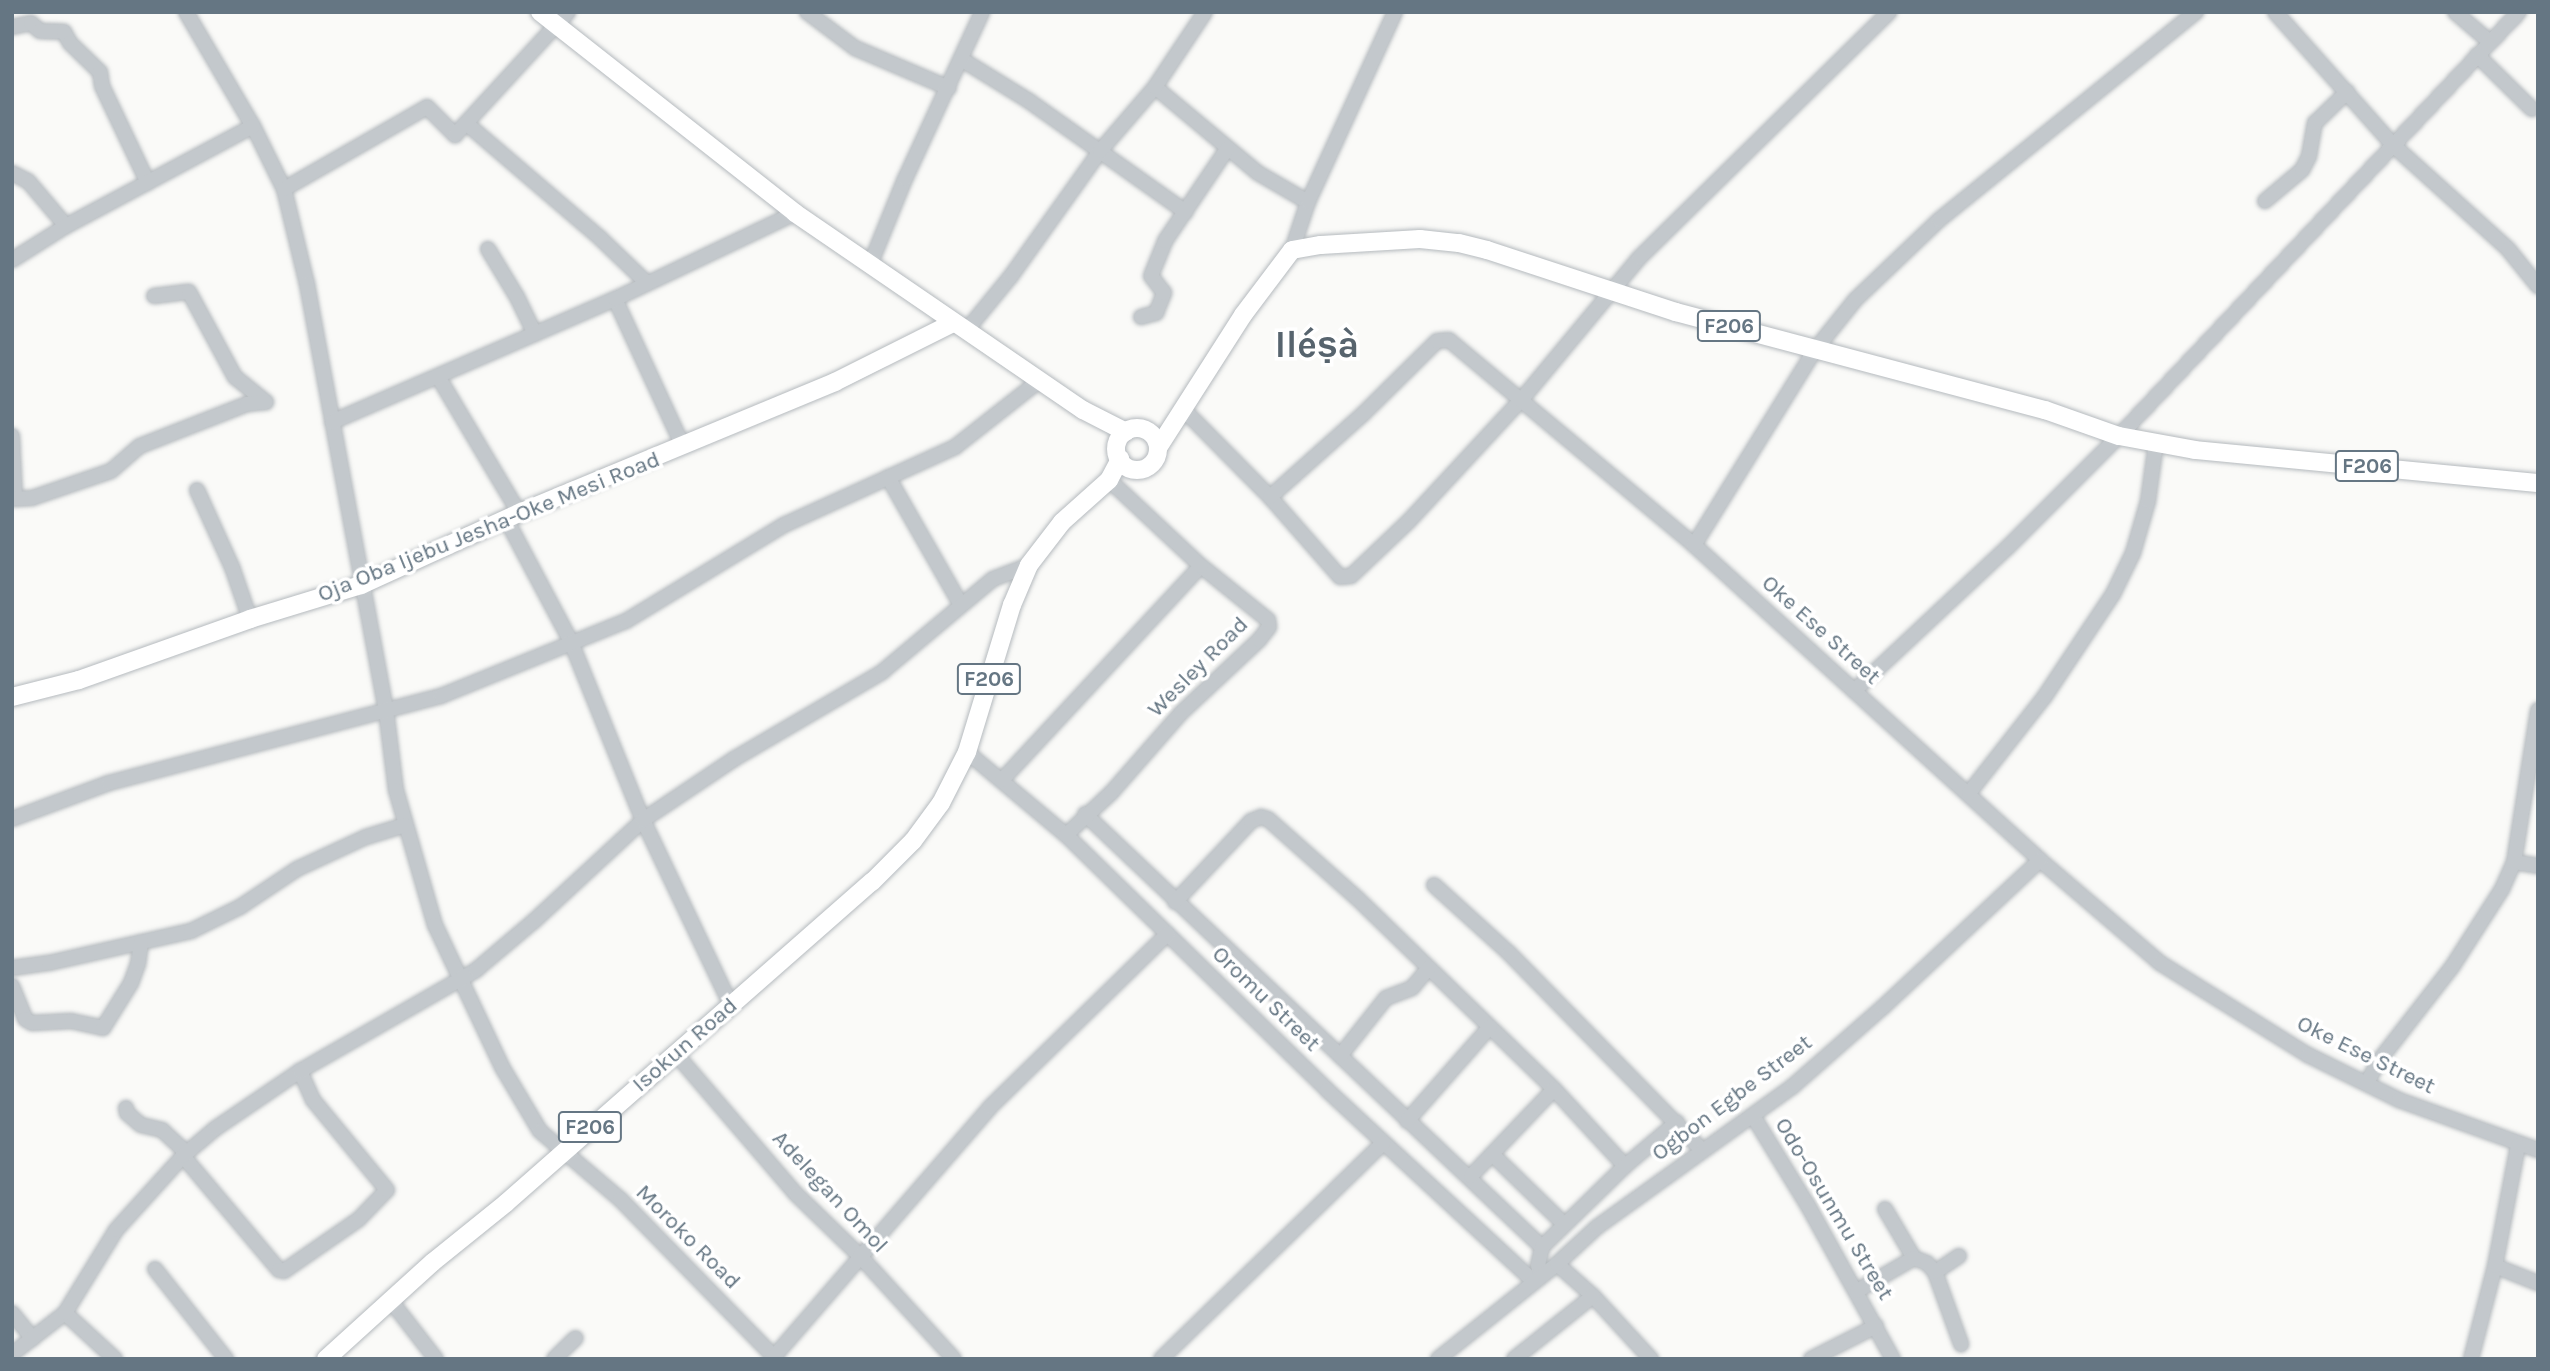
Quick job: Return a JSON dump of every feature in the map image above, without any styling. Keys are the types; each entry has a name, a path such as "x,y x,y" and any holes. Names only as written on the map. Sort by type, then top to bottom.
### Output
{"main road":[{"path":"540,12 562,19 795,213 1083,410 1154,438 1158,448"},
{"name":"F206","path":"967,751 1012,605 1029,565 1062,522 1109,480 1154,462 1158,448 1174,428 1181,411 1243,315 1292,250 1321,245 1420,239 1459,243 1526,261 1613,293 2045,410 2119,436 2195,450 2538,483"},
{"name":"Oja Oba Ijebu Jesha-Oke Mesi Road","path":"12,697 79,680 250,620 361,585 512,516 835,382 959,327"},
{"path":"1083,410 1127,467 1138,470"},
{"path":"1134,431 1181,411"},
{"name":"F206","path":"1109,480 1118,455 1118,442 1134,431"},
{"name":"Isokun Road","path":"326,1359 872,882 928,822 942,803 967,751"}],"street":[{"path":"12,27 24,12"},
{"name":"Moroko Road","path":"186,12 253,126 284,189 307,284 405,825 435,925 524,1106 540,1131 620,1199 774,1358"},
{"path":"807,12 855,48 949,88"},
{"path":"870,265 905,179 982,12"},
{"path":"959,327 1011,276 1100,151 1155,87 1205,12"},
{"path":"1292,250 1308,202 1395,12"},
{"path":"1181,411 1270,497 1340,577 1351,576 1408,522 1522,399 1613,293 1639,258 1889,12"},
{"path":"1694,545 1815,349 1855,300 1939,220 2196,12"},
{"path":"2275,12 2393,145 2508,250 2538,286"},
{"path":"2455,12 2490,42"},
{"path":"1854,691 2008,547 2119,436 2519,12"},
{"path":"284,189 427,107 455,135 562,19"},
{"path":"12,27 31,23 40,31 64,32 69,43 100,72 102,86 148,183"},
{"path":"2477,55 2532,109"},
{"path":"961,60 1029,101 1186,212"},
{"path":"1155,87 1258,173 1308,202"},
{"path":"2265,201 2302,170 2309,156 2315,123 2347,92"},
{"path":"466,123 600,238 647,283"},
{"path":"12,260 66,226 253,126"},
{"path":"1142,317 1156,313 1164,293 1151,276 1153,267 1227,149"},
{"path":"12,173 28,181 66,226"},
{"path":"332,422 439,378 615,299 795,213"},
{"path":"488,249 517,297 535,334"},
{"path":"12,436 14,499 32,498 111,471 140,446 247,404 266,402 235,377 188,292 154,296"},
{"path":"615,299 683,446"},
{"name":"Oke Ese Street","path":"1270,497 1363,414 1437,341 1444,339 1522,399 1694,545 2040,860 2160,963 2308,1055 2399,1100 2538,1150"},
{"path":"439,378 512,516 571,642 643,820 732,1004"},
{"path":"12,818 109,783 441,696 626,621 784,525 955,447 1040,380"},
{"path":"1969,793 2045,696 2113,594 2133,553 2160,444"},
{"path":"888,477 961,605"},
{"name":"Wesley Road","path":"1066,835 1085,814 1111,793 1181,713 1259,640 1269,627 1268,620 1201,566 1109,480"},
{"path":"197,490 232,567 250,620"},
{"path":"12,1354 65,1313 116,1230 185,1155 216,1128 300,1071 489,961 643,820 734,759 882,672 993,579 1029,565"},
{"path":"1002,779 1201,566"},
{"path":"2367,1083 2378,1062 2452,967 2502,889 2514,862 2538,710"},
{"name":"Oromu Street","path":"967,751 1066,835 1383,1143 1537,1278"},
{"path":"1085,814 1407,1121 1471,1176 1542,1247"},
{"path":"1175,902 1251,821 1261,817 1312,856 1429,968 1554,1089 1625,1166"},
{"path":"12,968 191,931 240,907 271,884 307,863 366,837 405,825"},
{"name":"Ogbon Egbe Street","path":"1438,1359 1557,1264 1597,1227 1701,1149 1753,1116 1883,1007 2040,860"},
{"path":"2514,862 2538,866"},
{"path":"1434,884 1509,953 1701,1149"},
{"path":"774,1358 860,1256 996,1103 1167,934"},
{"path":"12,986 25,1019 32,1023 71,1021 103,1028 131,983 138,964 141,942"},
{"path":"1340,1056 1386,998 1412,988 1429,968"},
{"path":"1407,1121 1490,1027"},
{"name":"Adelegan Omol","path":"676,1054 796,1194 860,1256 954,1359"},
{"path":"126,1108 127,1113 141,1125 162,1130 279,1270 284,1271 359,1219 387,1189 313,1100 300,1071"},
{"path":"1471,1176 1554,1089"},
{"name":"Odo-Osunmu Street","path":"1753,1116 1857,1291 1893,1359"},
{"path":"1537,1278 1542,1247 1625,1166 1677,1122"},
{"path":"1161,1359 1234,1291 1383,1143"},
{"path":"2471,1359 2494,1266 2518,1145"},
{"path":"1492,1154 1564,1224"},
{"path":"1885,1209 1914,1258 1927,1263 1935,1272 1961,1344"},
{"path":"1935,1272 1959,1256"},
{"path":"1857,1291 1914,1258"},
{"path":"1557,1264 1593,1296 1651,1359"},
{"path":"2494,1266 2538,1283"},
{"path":"155,1269 226,1359"},
{"path":"1514,1359 1593,1296"},
{"path":"391,1301 436,1359"},
{"path":"12,1313 33,1339"},
{"path":"65,1313 115,1359"},
{"name":"Odo-Osunmu Street","path":"1811,1359 1876,1326"},
{"path":"554,1359 576,1338"}],"district":[{"name":"Iléṣà","path":"1317,345"}]}
